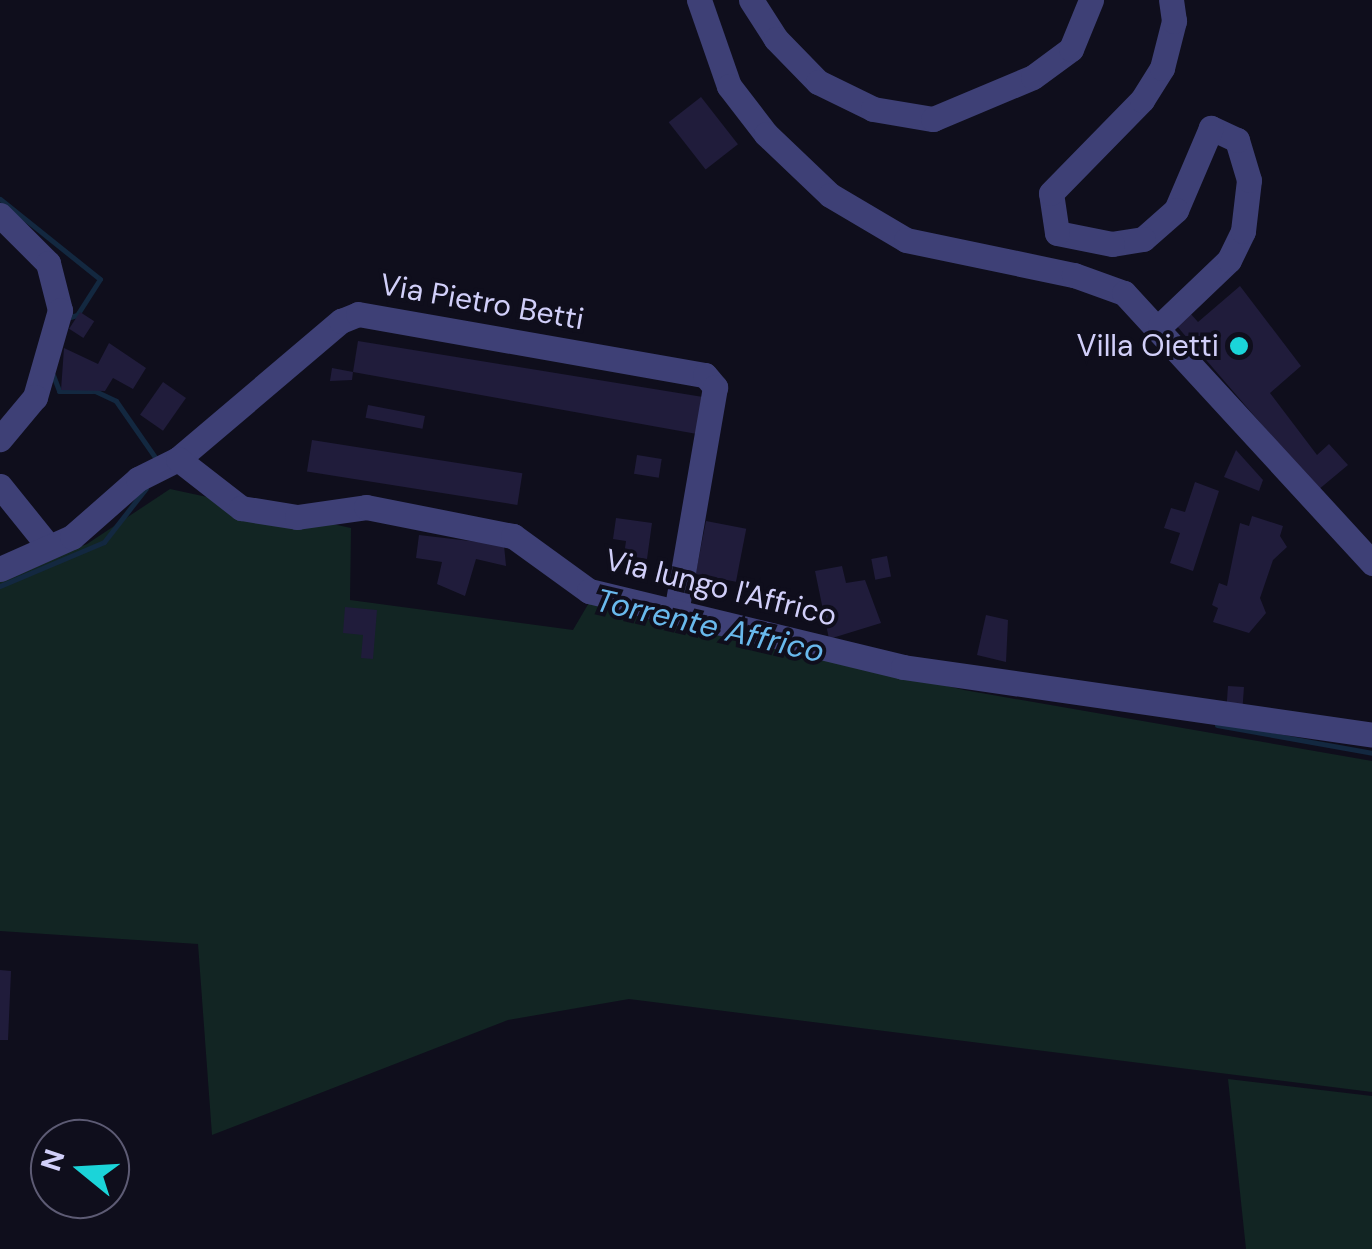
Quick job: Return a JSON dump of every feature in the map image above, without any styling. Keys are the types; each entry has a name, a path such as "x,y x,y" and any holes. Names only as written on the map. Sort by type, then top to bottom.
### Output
{"street":[{"path":"700,0 712,51 741,104 789,158 861,217 932,248 1100,282 1134,301 1372,563"},
{"path":"751,0 776,39 818,82 873,109 934,118 1033,77 1071,49 1091,0"},
{"path":"1160,326 1229,260 1242,231 1249,180 1237,140 1211,128 1176,210 1142,239 1081,242 1057,233 1051,206 1061,177 1142,100 1162,68 1174,22 1171,0"},
{"path":"0,215 48,264 60,310 36,396 0,439"},
{"name":"Via Pietro Betti","path":"178,459 341,321 358,314 705,375 715,387 677,608"},
{"path":"0,569 72,537 150,470 178,459"},
{"name":"Via lungo l'Affrico","path":"178,459 242,508 298,517 366,507 514,536 588,591 677,608 903,667 1372,734"},
{"path":"0,486 49,547"}],"green space":[{"path":"170,489 351,528 350,600 573,630 590,601 964,690 1372,761 1372,1092 629,999 508,1020 212,1135 198,944 0,931 0,578 87,544"},
{"path":"1228,1079 1372,1096 1372,1249 1246,1249"}],"building":[{"path":"701,97 738,144 706,170 669,122"},
{"name":"Villa Oietti","path":"1240,286 1301,366 1270,393 1317,455 1329,444 1348,465 1318,490 1176,325 1190,313 1198,322"},
{"path":"80,312 94,321 83,338 69,329"},
{"path":"358,341 703,397 697,434 353,372"},
{"path":"109,343 146,368 133,389 113,378 105,391 61,390 64,348 98,364"},
{"path":"332,368 353,372 352,380 330,381"},
{"path":"163,382 186,398 163,431 140,415"},
{"path":"368,405 425,416 422,429 366,418"},
{"path":"312,440 522,473 517,505 307,472"},
{"path":"1236,450 1263,480 1259,491 1224,477"},
{"path":"637,455 662,459 659,478 634,474"},
{"path":"1195,482 1219,491 1193,571 1170,563 1180,533 1164,528 1171,508 1185,512"},
{"path":"1252,516 1283,526 1280,536 1287,547 1273,560 1260,598 1266,613 1249,633 1213,622 1218,608 1212,605 1219,583 1227,586 1240,523 1249,526"},
{"path":"616,518 652,523 647,559 624,555 626,541 613,539"},
{"path":"706,521 746,529 736,582 696,574"},
{"path":"419,535 504,545 506,566 476,559 465,596 437,584 442,562 416,558"},
{"path":"887,556 891,577 875,580 871,559"},
{"path":"842,566 846,583 865,580 881,623 829,639 815,571"},
{"path":"345,607 377,610 373,659 361,658 363,635 343,633"},
{"path":"986,615 1008,620 1006,662 977,655"},
{"path":"1228,686 1244,687 1243,705 1227,704"},
{"path":"0,970 11,971 8,1040 0,1040"}],"waterway":[{"path":"0,199 100,279 77,315 67,318"},
{"path":"53,375 59,391 95,391 116,401 157,460"},
{"name":"Torrente Affrico","path":"0,586 104,542 146,488"},
{"name":"Torrente Affrico","path":"1217,725 1372,753"}],"place":[{"name":"Villa Oietti","path":"1239,346"}]}
